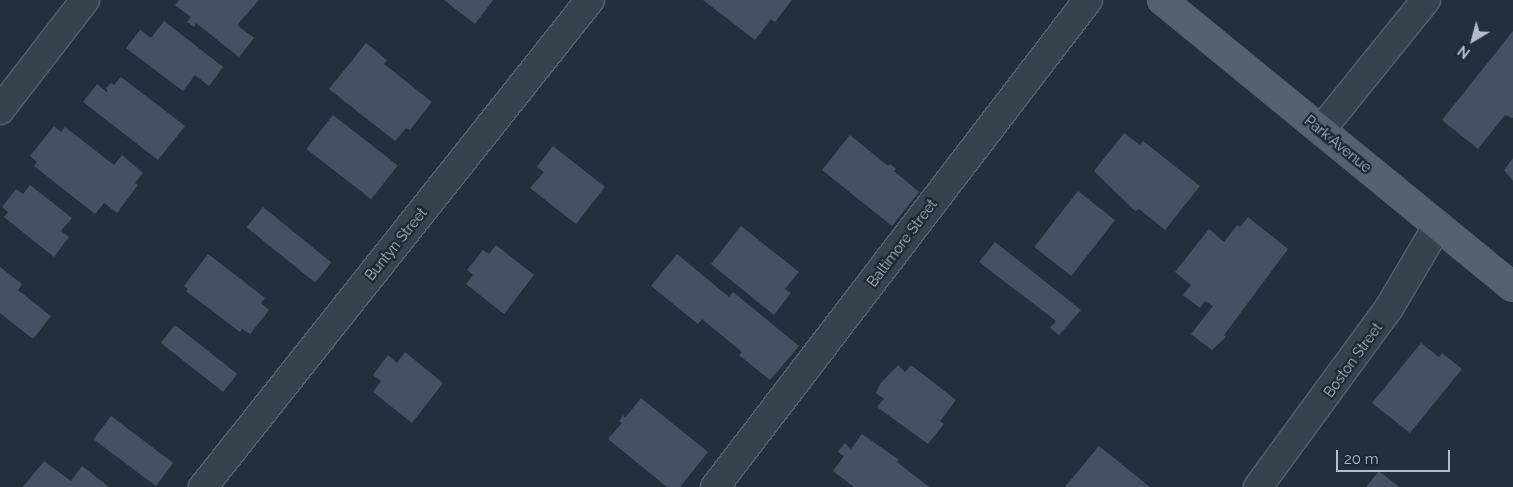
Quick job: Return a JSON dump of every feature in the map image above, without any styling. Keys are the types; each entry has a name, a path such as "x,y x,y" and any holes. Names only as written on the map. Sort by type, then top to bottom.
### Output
{"main road":[{"name":"Park Avenue","path":"1162,0 1513,287"}],"street":[{"path":"0,110 85,0"},
{"name":"Buntyn Street","path":"203,487 590,0"},
{"name":"Baltimore Street","path":"715,487 1088,0"},
{"path":"1321,130 1426,0"},
{"name":"Boston Street","path":"1258,487 1389,308 1438,226"}],"building":[{"path":"179,0 259,0 237,25 254,38 239,57 196,23 194,27 187,22 191,17 175,5"},
{"path":"444,0 493,0 475,24"},
{"path":"703,0 792,0 775,22 771,19 755,40"},
{"path":"164,21 223,67 209,86 195,75 183,91 126,48 140,30 151,38"},
{"path":"1513,31 1513,118 1505,115 1478,149 1442,120"},
{"path":"366,43 387,60 384,64 432,102 410,130 406,128 395,141 329,89"},
{"path":"121,77 185,126 158,160 83,102 97,84 108,93 106,88 111,83 114,85"},
{"path":"333,115 398,165 371,199 307,149"},
{"path":"54,126 61,132 65,127 114,165 122,155 143,173 135,183 138,185 117,213 104,203 95,214 34,166 37,162 30,156"},
{"path":"1124,133 1140,145 1143,141 1200,186 1165,230 1139,209 1135,211 1094,171"},
{"path":"850,135 888,166 890,164 896,169 894,171 919,192 892,226 822,170"},
{"path":"553,146 605,187 576,224 530,188 544,172 537,167"},
{"path":"1513,158 1513,181 1504,170"},
{"path":"30,185 72,218 61,231 69,237 54,257 4,217 8,212 2,207 16,189 23,194"},
{"path":"1078,191 1115,220 1071,276 1034,247"},
{"path":"263,207 331,262 315,283 247,227"},
{"path":"1248,217 1288,249 1224,335 1226,337 1212,350 1191,334 1213,306 1205,301 1200,308 1183,295 1191,285 1175,272 1209,229 1224,242 1237,225 1240,227"},
{"path":"741,226 799,272 785,289 791,293 774,315 711,264"},
{"path":"995,242 1081,310 1059,335 1050,328 1056,321 979,262"},
{"path":"496,245 534,275 504,314 466,284 473,275 467,270 483,250 489,254"},
{"path":"208,254 265,298 261,303 269,310 250,334 242,329 240,332 186,291 188,289 184,286"},
{"path":"677,254 729,297 733,292 799,346 770,380 739,355 742,352 702,319 698,324 651,286"},
{"path":"0,267 22,284 18,290 51,316 33,339 0,313"},
{"path":"175,325 237,374 223,392 161,343"},
{"path":"1421,343 1439,357 1442,353 1462,369 1410,433 1372,403"},
{"path":"405,352 443,383 412,423 373,392 381,381 373,375 388,355 397,363"},
{"path":"898,365 905,372 911,365 956,400 940,421 944,424 928,444 877,407 884,399 876,393 880,384"},
{"path":"641,398 708,452 680,487 667,487 608,439 622,423 619,421 623,415 625,418"},
{"path":"111,416 173,463 156,486 94,439"},
{"path":"862,434 899,460 897,462 929,487 854,487 833,471 844,456 838,452 845,443 851,449"},
{"path":"1099,446 1150,487 1065,487"},
{"path":"44,461 71,481 82,466 109,487 23,487"},
{"path":"1379,471 1399,487 1366,487"}]}
